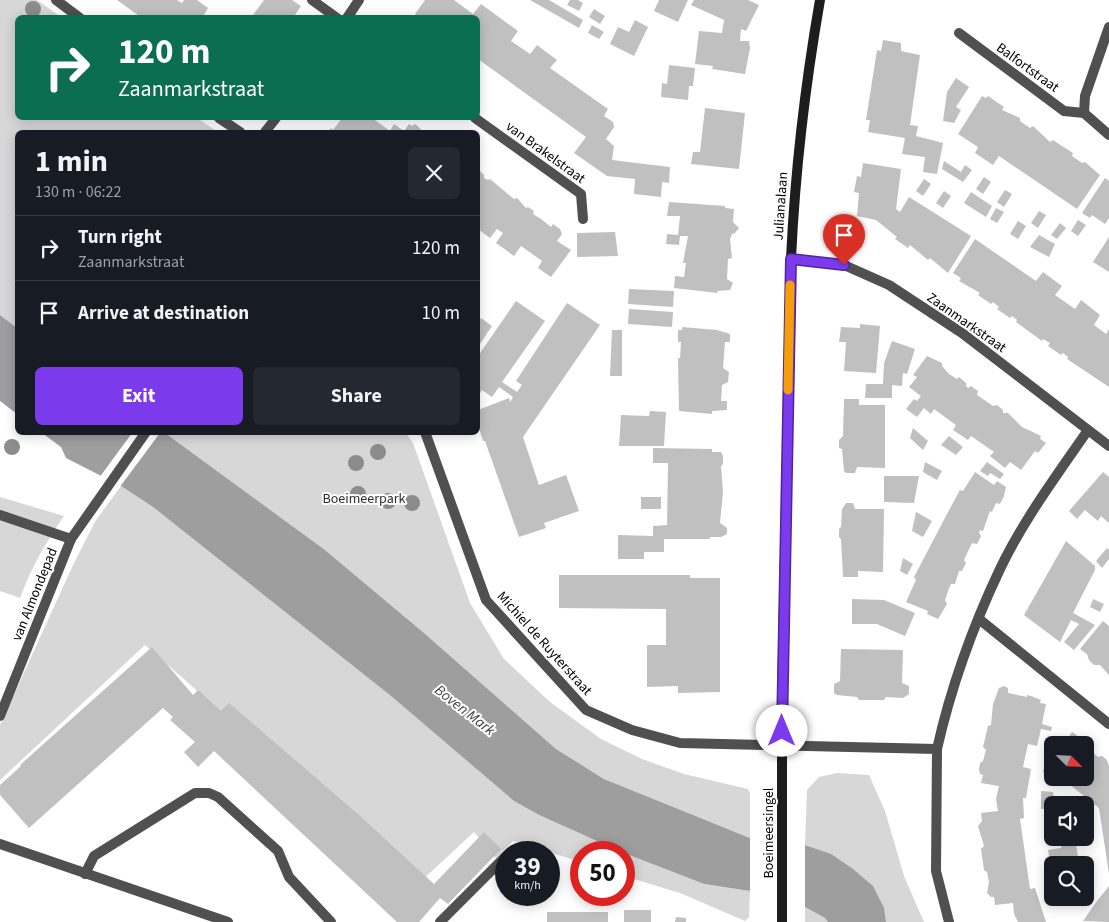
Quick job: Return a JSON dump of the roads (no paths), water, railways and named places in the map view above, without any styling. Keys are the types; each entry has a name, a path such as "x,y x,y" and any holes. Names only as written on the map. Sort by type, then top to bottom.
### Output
{"main road":[{"name":"Julianalaan","path":"782,745 791,259 794,192 801,126 820,0"},
{"name":"Boeimeersingel","path":"782,745 782,922"}],"street":[{"path":"56,0 76,15"},
{"path":"312,0 333,15"},
{"path":"349,15 359,0"},
{"path":"1084,113 1085,96 1109,27"},
{"name":"Balfortstraat","path":"959,33 1064,111 1084,113 1109,135"},
{"path":"222,120 237,130"},
{"path":"267,130 274,120"},
{"name":"van Brakelstraat","path":"478,120 581,194 582,219"},
{"name":"Zaanmarkstraat","path":"791,259 844,265 889,285 962,333 1109,446"},
{"path":"949,922 936,871 937,749 948,703 1000,568 1036,505 1088,430"},
{"name":"van Almondepad","path":"0,716 72,539 87,513 144,435"},
{"name":"Michiel de Ruyterstraat","path":"426,435 486,600 586,710 632,730 680,742 937,749"},
{"name":"van Almondepad","path":"0,516 72,539"},
{"path":"979,619 1109,724"},
{"path":"85,874 94,856 195,793 209,793 218,798 278,851 289,877 331,922"},
{"path":"0,844 228,922"},
{"path":"440,922 495,867"}],"water":[{"path":"0,315 15,326 15,412 0,401"},
{"name":"Boven Mark","path":"45,435 168,435 325,550 424,633 556,749 604,779 750,838 805,845 831,854 873,886 884,908 886,922 828,922 825,918 805,907 750,891 704,884 635,857 635,841 597,841 539,815 514,801 391,696 153,507 121,486 66,458 61,447"}],"park label":[{"name":"Boeimeerpark","path":"364,498"}]}
